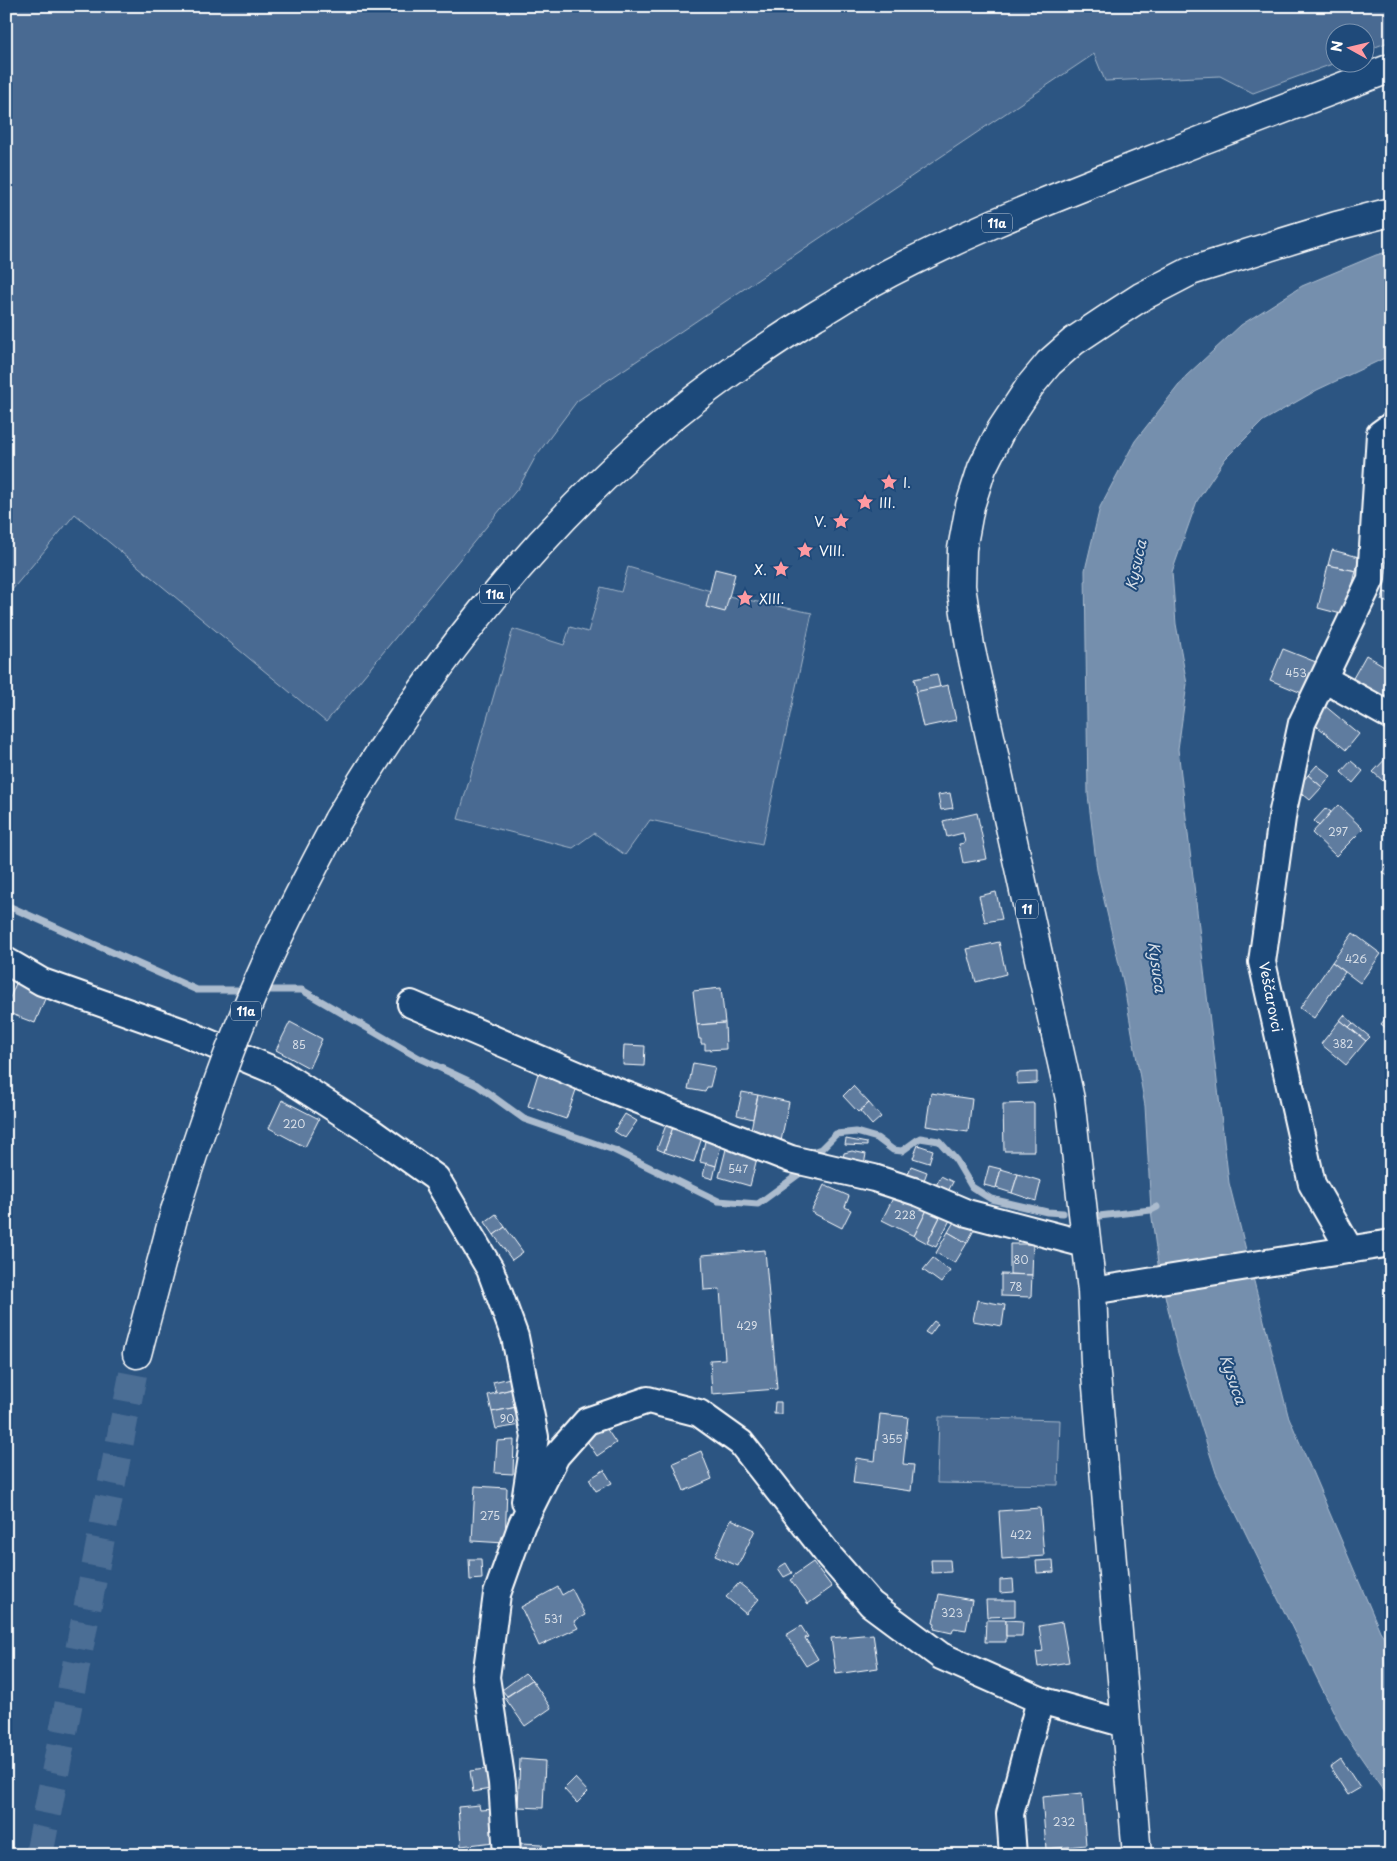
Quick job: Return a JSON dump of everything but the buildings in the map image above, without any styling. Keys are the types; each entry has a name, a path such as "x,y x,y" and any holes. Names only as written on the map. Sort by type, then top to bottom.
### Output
{"main road":[{"name":"11a","path":"137,1354 175,1211 201,1128 236,1035 273,948 299,894 338,820 391,736 487,604 581,499 635,449 692,402 776,341 866,286 937,250 1047,201 1391,68"},
{"name":"11","path":"1137,1855 1096,1363 1092,1291 1085,1244 1070,1099 970,646 961,586 962,549 970,506 982,468 1001,430 1030,386 1049,363 1074,341 1141,297 1192,271 1336,226 1391,212"}],"street":[{"name":"Veščarovci","path":"1350,1250 1312,1184 1262,962 1283,811 1302,723 1371,579 1380,434 1391,426"},
{"path":"1324,679 1391,716"},
{"path":"6,960 42,982 183,1032 280,1073 370,1131 436,1178 490,1270 515,1337 535,1436 522,1524"},
{"path":"411,1004 608,1088 791,1158 874,1178 920,1193 967,1213 1085,1244"},
{"path":"1092,1291 1391,1243"},
{"path":"507,1855 502,1783 486,1677 497,1594 522,1524 556,1456 587,1421 648,1400 699,1413 741,1443 830,1557 871,1604 941,1656 1040,1700 1126,1724"},
{"path":"1013,1855 1010,1814 1040,1700"}],"shaded area":[{"path":"6,6 1391,6 1391,41 1374,48 1374,22 1324,22 1324,67 1253,93 1220,76 1105,81 1094,54 577,401 536,456 519,487 326,722 75,514 6,597"},
{"path":"628,567 728,596 812,613 762,844 650,820 625,855 594,833 573,848 458,819 513,629 564,645 570,627 588,632 601,587 621,592"},
{"path":"939,1417 1060,1420 1058,1485 937,1483"}],"water":[{"name":"Kysuca","path":"1391,251 1391,355 1317,390 1263,421 1225,459 1197,501 1172,572 1176,624 1187,684 1178,749 1229,1183 1288,1415 1380,1631 1391,1647 1391,1801 1344,1733 1216,1473 1178,1353 1158,1264 1151,1210 1145,1106 1123,981 1097,870 1088,795 1085,570 1100,507 1135,441 1186,376 1241,325 1302,286 1376,255"}],"waterway":[{"path":"6,905 197,990 248,990"},
{"path":"261,990 302,990 419,1058 477,1085 524,1119 614,1150 718,1201 758,1204 803,1171"},
{"path":"809,1153 821,1149 836,1134 856,1132 877,1138 893,1150 902,1151 920,1138 939,1141 956,1160 972,1187 991,1199 1047,1212 1063,1213"},
{"path":"1099,1216 1151,1210 1157,1207"}],"tunnel":[{"path":"39,1855 137,1354"}],"place":[{"name":"I.","path":"889,482"},
{"name":"III.","path":"865,502"},
{"name":"V.","path":"841,521"},
{"name":"VIII.","path":"805,550"},
{"name":"X.","path":"781,569"},
{"name":"XIII.","path":"745,598"}]}
